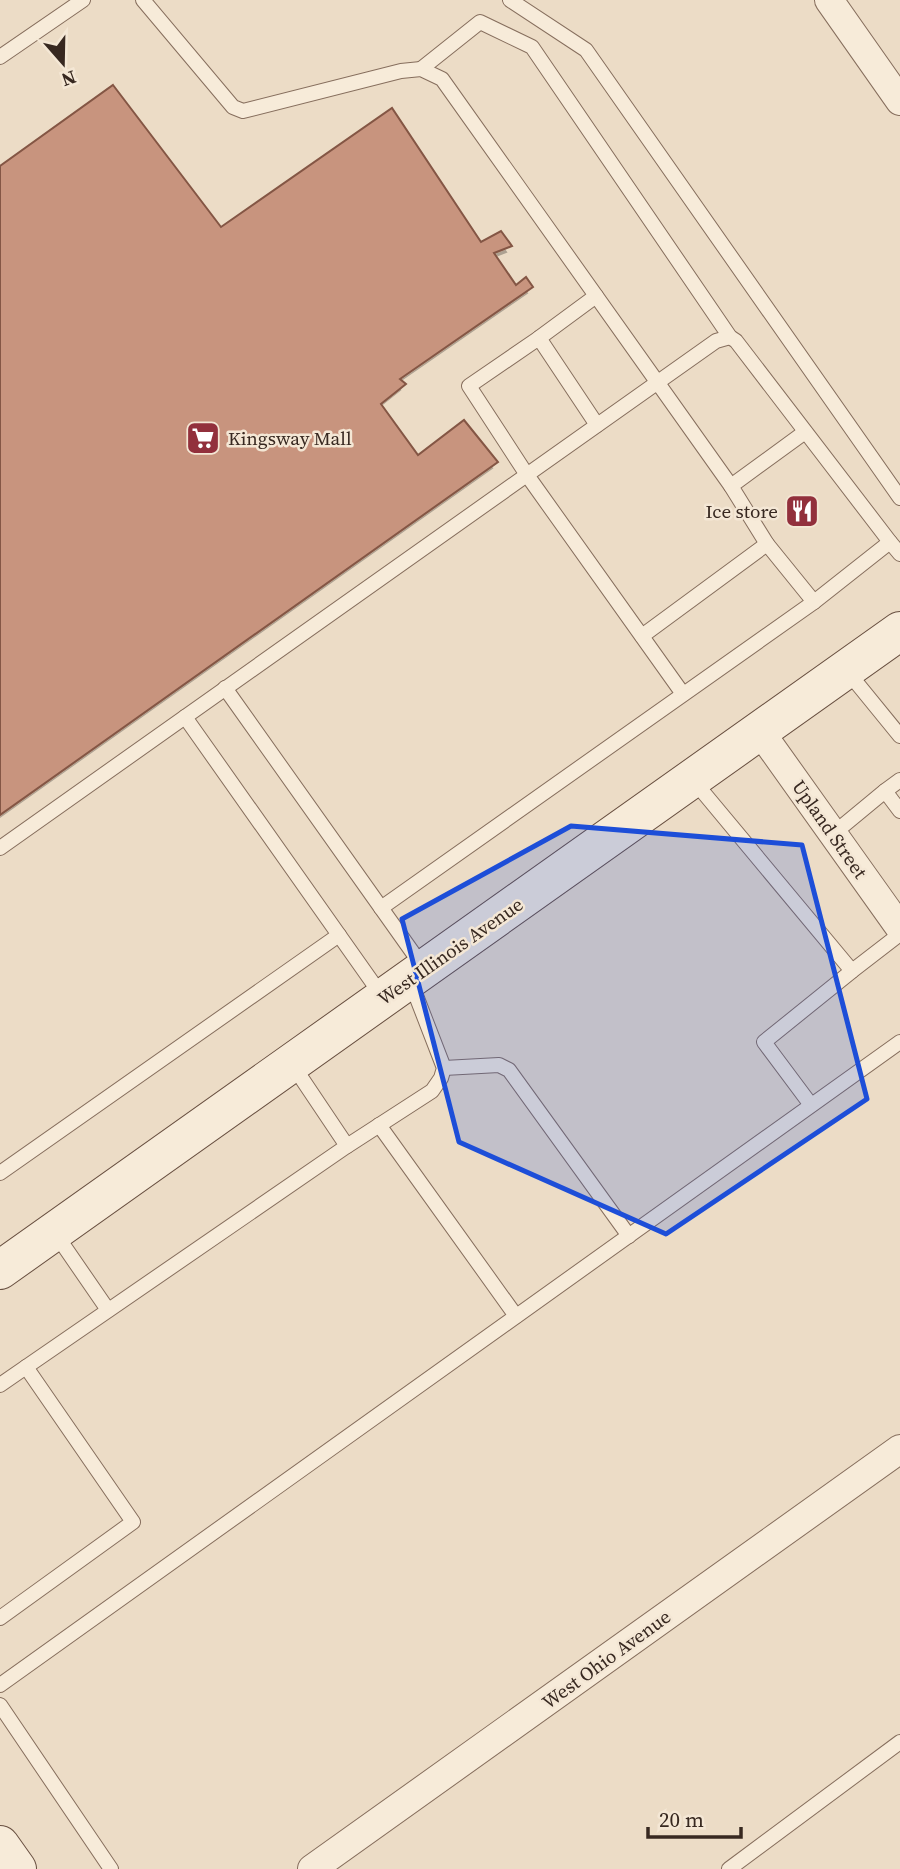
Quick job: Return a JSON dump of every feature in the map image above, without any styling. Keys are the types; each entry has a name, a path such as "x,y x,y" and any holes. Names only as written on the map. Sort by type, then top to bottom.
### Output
{"main road":[{"name":"West Illinois Avenue","path":"0,1270 900,631"},
{"path":"0,1845 17,1869"}],"street":[{"path":"829,0 900,101"},
{"name":"Upland Street","path":"759,730 900,928"},
{"name":"West Ohio Avenue","path":"312,1869 900,1449"}],"lane":[{"path":"0,57 83,0"},
{"path":"143,0 233,107 243,111 401,71 421,69 442,79 730,486 767,544 814,602"},
{"path":"510,0 586,50 900,498"},
{"path":"380,908 814,602 895,548 736,341 730,337 532,47 480,22 421,69"},
{"path":"596,296 469,386 527,475 683,694"},
{"path":"0,848 716,341 730,337"},
{"path":"539,338 597,425"},
{"path":"730,486 805,432"},
{"path":"642,636 767,544"},
{"path":"846,670 900,736"},
{"path":"2,1379 26,1367 347,1146 432,1091 441,1078 444,1068 406,982 380,908 225,688"},
{"path":"184,717 339,935 406,982"},
{"path":"693,779 852,971"},
{"path":"833,834 900,780"},
{"path":"885,791 900,811"},
{"path":"811,1105 764,1042 900,934"},
{"path":"0,1173 339,935"},
{"path":"0,1685 900,1042"},
{"path":"291,1063 347,1146"},
{"path":"444,1068 499,1065 509,1070 629,1236"},
{"path":"379,1125 516,1315"},
{"path":"54,1232 108,1310"},
{"path":"0,1618 133,1522 26,1367"},
{"path":"0,1705 111,1869"},
{"path":"729,1869 900,1741"}],"highlighted area":[{"path":"571,826 802,845 867,1099 666,1234 459,1142 402,919"}],"building":[{"name":"Kingsway Mall","path":"113,85 221,227 392,108 481,242 501,231 512,246 494,253 516,285 526,277 533,287 400,379 406,384 381,404 418,455 464,420 498,462 0,815 0,166"}],"place":[{"name":"Kingsway Mall","path":"203,438"},
{"name":"Ice store","path":"802,511"}]}
